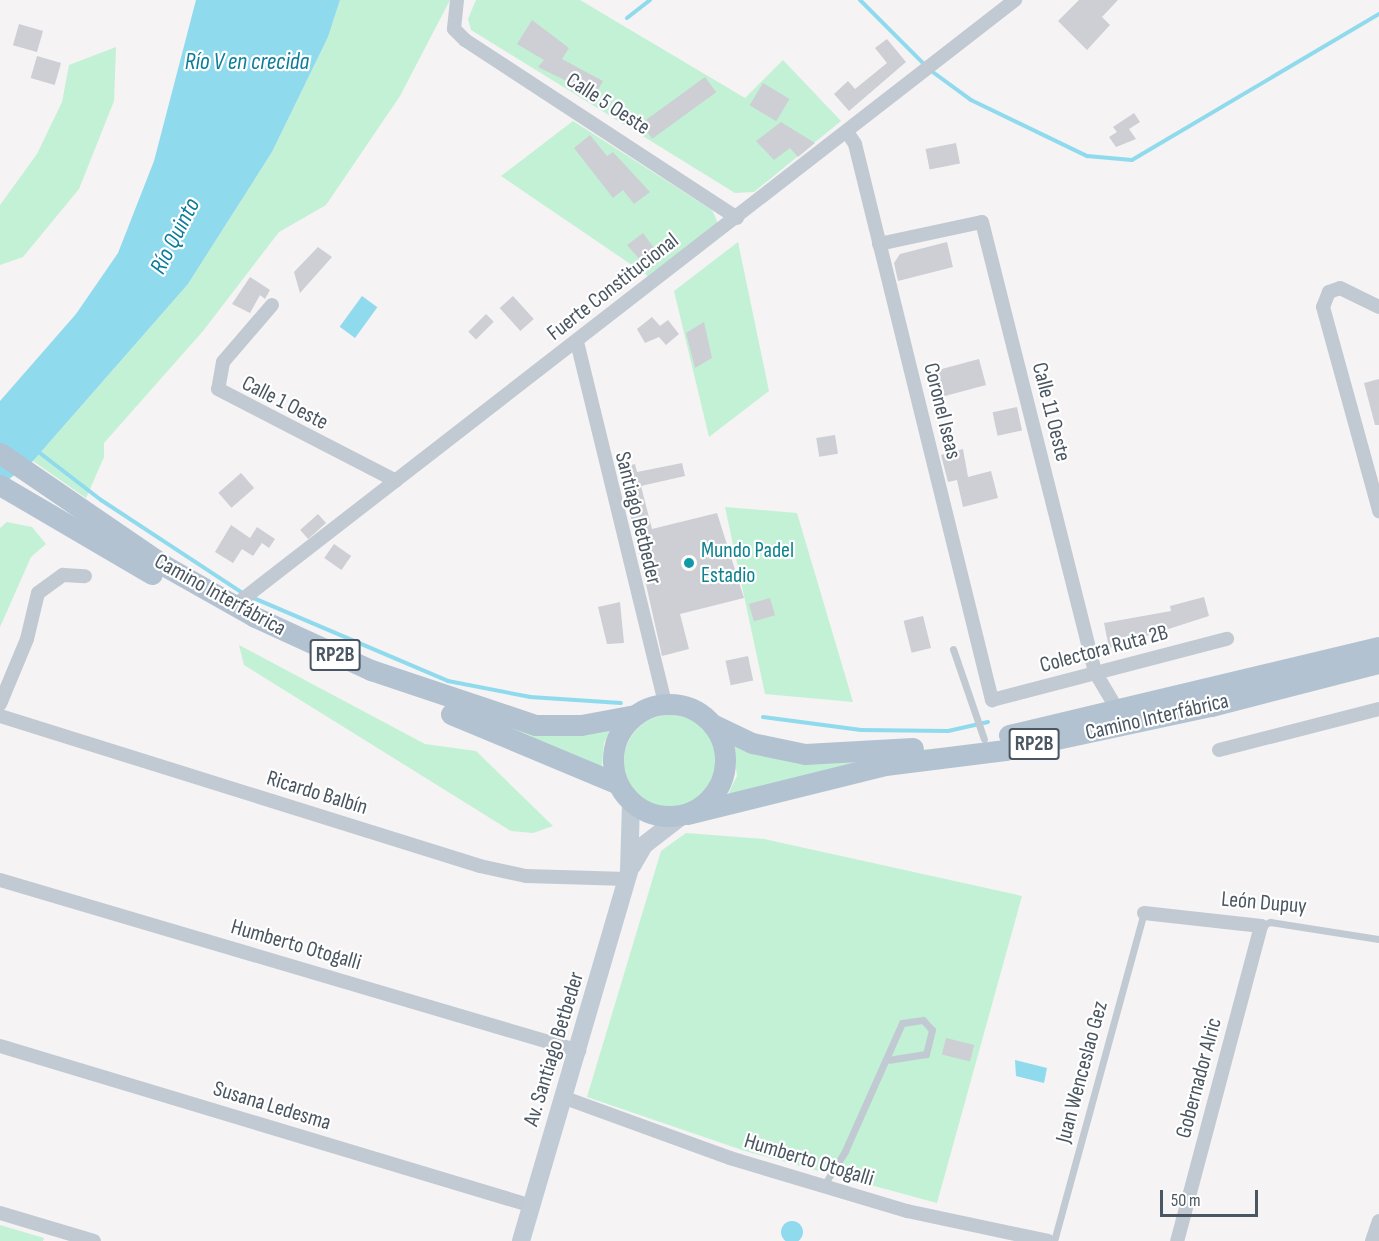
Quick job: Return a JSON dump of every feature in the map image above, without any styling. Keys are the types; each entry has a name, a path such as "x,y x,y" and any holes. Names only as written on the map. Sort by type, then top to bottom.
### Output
{"main road":[{"name":"Camino Interfábrica","path":"0,453 62,508 318,663 618,784"},
{"name":"Camino Interfábrica","path":"0,485 62,508 234,606 371,670 535,724 581,725 635,715 665,704 699,712 712,724 752,744 804,754 984,740 1379,647"},
{"name":"Camino Interfábrica","path":"635,715 614,747 618,784 631,802 661,816 685,814 885,765 1005,750 1179,713 1379,663"},
{"path":"628,875 644,844 685,814 707,802 724,772 725,756 712,724"},
{"path":"628,875 631,802"},
{"name":"Av. Santiago Betbeder","path":"521,1241 579,1051 628,875"}],"street":[{"name":"Calle 5 Oeste","path":"457,0 454,29 737,218"},
{"name":"Fuerte Constitucional","path":"234,606 737,218 1015,0"},
{"name":"Coronel Iseas","path":"847,132 855,144 992,700"},
{"name":"Calle 11 Oeste","path":"879,244 982,222 1095,672 1117,709"},
{"path":"1379,307 1340,288 1329,292 1323,307 1379,511"},
{"name":"Calle 1 Oeste","path":"272,305 223,362 218,389 396,481"},
{"name":"Santiago Betbeder","path":"577,342 665,704"},
{"path":"0,704 27,639 38,593 63,575 85,576"},
{"name":"Colectora Ruta 2B","path":"992,700 1227,639"},
{"path":"1219,750 1379,710"},
{"name":"Ricardo Balbín","path":"0,716 480,866 526,876 628,875"},
{"name":"Humberto Otogalli","path":"0,880 579,1051"},
{"name":"León Dupuy","path":"1144,913 1261,927"},
{"name":"Gobernador Alric","path":"1177,1241 1261,927"},
{"name":"Susana Ledesma","path":"0,1046 532,1206"},
{"name":"Humberto Otogalli","path":"565,1098 730,1158 907,1211 1048,1241"},
{"path":"0,1213 94,1241"},
{"path":"1372,1241 1379,1221"}],"lane":[{"path":"953,649 984,740"},
{"name":"Juan Wenceslao Gez","path":"1054,1241 1144,913"},
{"name":"León Dupuy","path":"1261,927 1270,922 1379,939"},
{"path":"824,1185 889,1060 902,1023 923,1020 932,1030 927,1054 889,1060"}],"green space":[{"path":"340,0 450,0 400,96 326,205 279,232 203,331 104,443 104,457 86,498 33,461 188,284 272,152 328,37"},
{"path":"476,0 580,0 745,98 783,60 841,121 754,192 735,193 471,30 468,19"},
{"path":"116,47 114,101 79,189 23,257 0,265 0,205 37,154 62,102 69,65"},
{"path":"573,121 712,210 718,223 648,276 501,176"},
{"path":"738,242 769,391 709,437 674,291"},
{"path":"725,507 797,513 853,702 765,694"},
{"path":"7,522 32,527 46,544 31,557 0,627 0,528"},
{"path":"213,599 498,719 615,724 604,743 602,767 407,689"},
{"path":"239,645 425,744 476,751 553,826 533,833 511,831 244,665"},
{"path":"670,715 687,719 702,729 712,744 716,761 712,778 702,793 687,803 670,807 653,803 638,793 628,778 624,761 628,744 638,729 653,719"},
{"path":"733,742 811,757 1005,744 861,761 728,794 737,776"},
{"path":"686,833 764,839 1022,896 937,1203 745,1151 587,1097 661,851"},
{"path":"0,1225 44,1238 43,1241 0,1241"}],"water":[{"name":"Río V en crecida","path":"196,0 340,0 328,37 272,152 188,284 33,461 0,486 0,401 76,314 118,253 154,161"},
{"path":"362,296 377,307 355,338 340,327"},
{"path":"1015,1060 1047,1068 1044,1083 1016,1076"},
{"path":"792,1221 800,1224 803,1232 800,1240 792,1243 784,1240 781,1232 784,1224"}],"building":[{"path":"1079,0 1118,0 1102,17 1110,25 1087,50 1058,21"},
{"path":"532,20 569,48 562,59 603,81 595,95 538,67 544,60 517,44"},
{"path":"19,24 43,31 37,52 13,45"},
{"path":"887,39 906,62 849,111 834,94 848,81 855,89 887,63 875,48"},
{"path":"37,56 61,63 55,85 31,78"},
{"path":"705,77 716,92 652,139 641,123"},
{"path":"763,83 790,99 776,121 750,105"},
{"path":"1134,113 1140,122 1129,129 1136,139 1116,147 1109,137 1117,132 1113,127"},
{"path":"781,122 815,143 798,157 790,148 774,160 756,141"},
{"path":"590,135 607,156 613,152 650,192 634,204 623,190 613,198 574,148"},
{"path":"956,143 960,164 930,170 926,149"},
{"path":"643,233 662,259 649,270 627,245"},
{"path":"947,242 953,267 898,281 894,263 900,254"},
{"path":"318,247 332,257 300,293 294,272"},
{"path":"250,277 270,290 265,299 260,295 250,313 232,304"},
{"path":"513,296 534,319 520,331 500,308"},
{"path":"486,314 494,322 476,339 468,332"},
{"path":"652,317 660,326 668,320 679,334 666,345 659,337 645,343 637,329"},
{"path":"704,322 712,358 695,368 686,333"},
{"path":"979,359 986,385 938,398 931,372"},
{"path":"1379,379 1379,425 1375,425 1364,383"},
{"path":"1017,407 1022,430 998,436 993,412"},
{"path":"835,435 838,454 819,457 816,438"},
{"path":"963,449 968,477 991,471 998,498 963,507 957,480 948,482 941,455"},
{"name":"Mundo Padel Estadio","path":"682,463 685,476 641,486 652,529 717,513 744,598 680,614 689,649 662,656 620,468 635,464 637,472"},
{"path":"241,473 254,488 231,508 218,493"},
{"path":"318,514 326,523 308,539 300,530"},
{"path":"231,525 250,538 257,527 275,539 269,548 262,543 253,556 242,549 233,563 215,552"},
{"path":"334,544 351,556 341,570 324,558"},
{"path":"1204,597 1209,616 1109,648 1104,623 1171,611 1170,606"},
{"path":"770,598 775,615 754,621 749,604"},
{"path":"620,602 624,643 607,644 598,607"},
{"path":"923,616 931,648 912,653 904,621"},
{"path":"748,656 753,680 731,685 726,661"},
{"path":"946,1038 974,1045 970,1062 942,1054"}],"waterway":[{"path":"627,18 650,0"},
{"path":"860,0 925,65"},
{"path":"930,70 971,100 1087,156 1132,160 1379,14"},
{"path":"36,450 101,500 244,594"},
{"path":"251,597 448,681 530,697 621,703"},
{"path":"763,717 861,730 948,731 988,722"}],"place":[{"name":"Mundo Padel Estadio","path":"689,563"}],"water label":[{"name":"Río Quinto","path":"175,236"}]}
